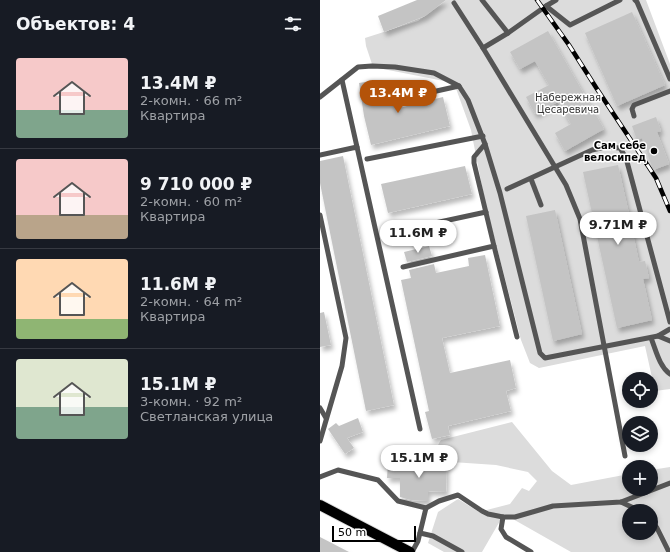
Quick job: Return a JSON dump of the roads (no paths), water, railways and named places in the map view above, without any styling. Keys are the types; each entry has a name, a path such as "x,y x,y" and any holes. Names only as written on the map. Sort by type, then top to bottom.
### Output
{"main road":[{"path":"320,505 411,552"}],"lane":[{"path":"482,0 508,32"},
{"path":"483,48 556,0"},
{"path":"546,6 570,25 620,0"},
{"path":"635,0 670,79"},
{"path":"454,3 483,48 554,168 566,185 580,219 625,456"},
{"path":"320,97 358,67 395,67 434,73 459,86 468,100 486,144 500,192 540,353 545,358 651,338 670,329"},
{"path":"342,80 420,429"},
{"path":"396,100 459,86"},
{"path":"634,116 632,109 634,106 670,91"},
{"path":"367,159 483,136"},
{"path":"486,144 474,157 474,163 517,337"},
{"path":"320,155 357,147"},
{"path":"507,189 592,150 604,147 620,148 626,158 670,322"},
{"path":"531,179 541,205"},
{"path":"398,231 486,212"},
{"path":"320,215 346,338 342,366 320,440"},
{"path":"403,267 494,246"},
{"path":"658,336 670,341"},
{"path":"651,338 664,369 670,374"},
{"path":"320,408 326,418"},
{"path":"320,476 338,470 378,480 398,502 426,508 439,501 458,495 482,512 503,517 514,517 553,506 620,502 670,483"},
{"path":"620,502 624,504"},
{"path":"411,552 420,533 426,508"},
{"path":"503,517 501,529 506,537 531,552"},
{"path":"658,530 669,552"},
{"path":"420,533 433,536 462,552"}],"railway":[{"path":"537,0 569,45 656,178 670,211"}],"place":[{"name":"Сам себе велосипед","path":"654,151"}],"park label":[{"name":"Набережная Цесаревича","path":"568,102"}]}
